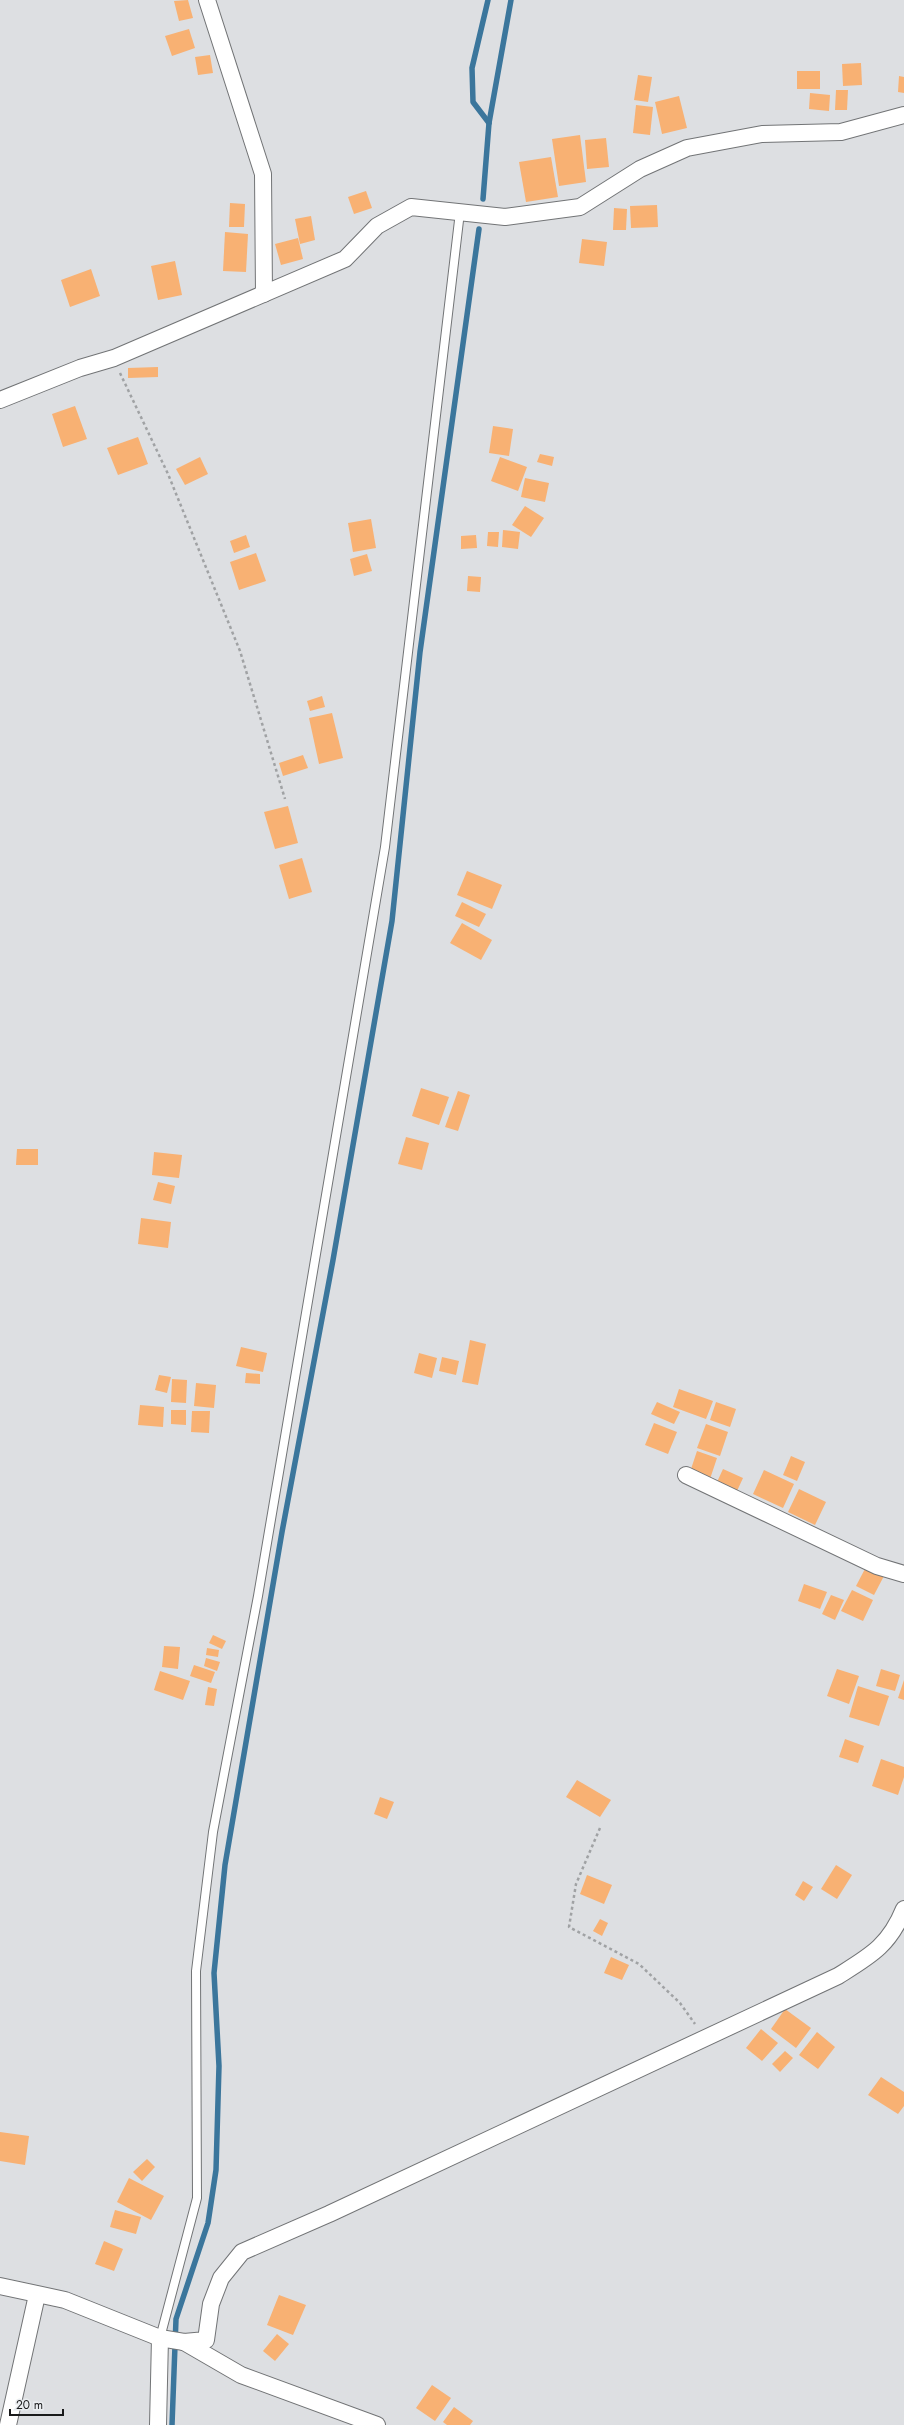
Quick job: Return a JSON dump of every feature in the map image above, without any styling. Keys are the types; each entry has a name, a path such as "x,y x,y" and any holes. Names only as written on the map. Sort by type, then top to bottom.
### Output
{"street":[{"path":"207,0 263,174 264,294"},
{"path":"0,400 80,368 114,358 345,259 377,226 410,206 505,217 580,207 640,169 687,148 762,134 841,132 904,115"},
{"path":"686,1475 878,1566 904,1574"},
{"path":"0,2286 65,2300 160,2338 184,2342 206,2340 211,2304 221,2278 242,2252 706,2039 838,1976 878,1951 898,1924 904,1909"},
{"path":"8,2425 37,2295"},
{"path":"158,2425 160,2338"},
{"path":"184,2342 241,2375 377,2425"}],"lane":[{"path":"160,2338 197,2198 196,1971 213,1832 259,1589 385,847 460,212"}],"path":[{"path":"114,358 133,403 168,474 240,651 285,799"},
{"path":"600,1828 576,1884 569,1927 639,1964 680,2003 706,2039"}],"building":[{"path":"188,0 193,18 179,21 174,1"},
{"path":"189,29 195,48 172,56 165,36"},
{"path":"210,55 213,73 198,75 195,57"},
{"path":"861,63 862,85 843,86 842,64"},
{"path":"797,71 820,71 820,89 797,89"},
{"path":"638,75 652,77 648,102 634,100"},
{"path":"899,76 904,77 904,93 898,92"},
{"path":"836,90 848,90 847,110 835,110"},
{"path":"810,93 830,95 829,111 809,109"},
{"path":"679,96 687,128 662,134 655,102"},
{"path":"636,105 653,107 650,135 633,133"},
{"path":"580,135 586,182 559,186 552,139"},
{"path":"606,138 609,167 587,169 585,140"},
{"path":"551,157 558,197 526,202 519,162"},
{"path":"366,191 372,208 354,214 348,197"},
{"path":"230,203 245,204 244,227 229,227"},
{"path":"657,205 658,227 631,228 630,206"},
{"path":"614,208 627,209 626,230 613,230"},
{"path":"311,216 315,240 300,244 295,219"},
{"path":"225,232 248,234 246,272 223,271"},
{"path":"298,238 303,259 281,265 275,244"},
{"path":"582,239 607,242 604,266 579,263"},
{"path":"175,261 182,295 158,300 151,266"},
{"path":"91,269 100,296 70,307 61,280"},
{"path":"158,367 158,377 128,378 128,368"},
{"path":"75,406 87,439 63,447 52,414"},
{"path":"493,426 513,429 509,456 489,453"},
{"path":"138,437 148,464 118,475 107,448"},
{"path":"540,454 554,457 552,466 537,462"},
{"path":"200,457 208,474 185,485 176,469"},
{"path":"500,457 527,467 518,491 491,481"},
{"path":"525,478 549,483 545,502 521,497"},
{"path":"525,506 544,518 531,537 512,525"},
{"path":"371,519 376,548 353,552 348,523"},
{"path":"503,530 520,532 518,549 502,547"},
{"path":"488,532 499,532 498,547 487,546"},
{"path":"246,535 250,547 234,553 230,541"},
{"path":"476,535 477,548 461,549 461,536"},
{"path":"256,553 266,581 239,590 230,562"},
{"path":"367,554 372,571 354,576 350,559"},
{"path":"468,576 481,577 480,592 467,591"},
{"path":"322,696 325,707 310,711 307,701"},
{"path":"332,713 343,758 319,764 309,718"},
{"path":"303,755 308,768 283,776 279,763"},
{"path":"288,806 298,843 275,849 264,812"},
{"path":"302,858 312,892 289,899 279,865"},
{"path":"467,871 502,885 492,909 457,895"},
{"path":"462,902 486,914 479,927 455,916"},
{"path":"462,923 492,940 481,960 450,943"},
{"path":"421,1088 449,1097 439,1125 412,1116"},
{"path":"458,1091 470,1095 458,1131 445,1127"},
{"path":"406,1137 429,1143 422,1170 398,1164"},
{"path":"17,1149 38,1149 38,1165 16,1165"},
{"path":"154,1152 182,1155 179,1178 152,1175"},
{"path":"158,1182 175,1186 171,1204 153,1200"},
{"path":"141,1218 171,1222 168,1248 138,1244"},
{"path":"470,1340 486,1344 478,1385 462,1382"},
{"path":"241,1347 267,1353 263,1372 236,1366"},
{"path":"419,1353 437,1358 432,1378 414,1373"},
{"path":"442,1357 459,1361 456,1375 439,1371"},
{"path":"246,1373 260,1374 260,1384 245,1383"},
{"path":"159,1375 171,1377 167,1393 155,1390"},
{"path":"172,1379 187,1380 186,1403 171,1402"},
{"path":"196,1383 216,1385 214,1408 194,1406"},
{"path":"679,1389 713,1401 706,1419 673,1407"},
{"path":"657,1402 680,1412 674,1424 651,1414"},
{"path":"716,1402 736,1409 730,1427 710,1420"},
{"path":"140,1405 164,1407 163,1427 138,1425"},
{"path":"171,1410 186,1410 186,1425 171,1424"},
{"path":"192,1411 210,1411 209,1433 191,1432"},
{"path":"654,1423 677,1432 668,1454 645,1445"},
{"path":"706,1424 728,1432 720,1456 697,1448"},
{"path":"697,1451 717,1458 710,1479 690,1472"},
{"path":"791,1456 805,1462 797,1481 783,1475"},
{"path":"723,1469 743,1478 737,1491 717,1482"},
{"path":"764,1470 794,1484 783,1508 753,1494"},
{"path":"799,1489 826,1502 815,1525 788,1512"},
{"path":"867,1565 885,1574 874,1595 856,1586"},
{"path":"804,1584 827,1592 820,1609 798,1601"},
{"path":"852,1590 873,1600 863,1621 841,1611"},
{"path":"831,1595 844,1600 835,1620 822,1614"},
{"path":"213,1635 226,1641 222,1649 209,1643"},
{"path":"164,1646 180,1647 178,1669 162,1667"},
{"path":"207,1648 219,1650 218,1657 206,1655"},
{"path":"206,1658 220,1662 217,1671 204,1666"},
{"path":"194,1665 215,1672 211,1683 190,1676"},
{"path":"837,1669 859,1676 849,1704 827,1696"},
{"path":"881,1669 900,1675 895,1691 876,1686"},
{"path":"160,1671 190,1681 183,1700 154,1690"},
{"path":"904,1680 904,1700 898,1698"},
{"path":"858,1686 889,1696 879,1726 849,1717"},
{"path":"208,1687 217,1689 214,1706 205,1705"},
{"path":"845,1739 864,1746 858,1763 839,1757"},
{"path":"881,1759 904,1767 904,1777 898,1795 872,1786"},
{"path":"577,1780 611,1800 600,1817 566,1797"},
{"path":"380,1797 394,1802 387,1819 374,1814"},
{"path":"836,1865 852,1875 837,1899 821,1889"},
{"path":"587,1875 612,1885 604,1904 580,1894"},
{"path":"803,1881 813,1887 804,1901 795,1895"},
{"path":"600,1919 608,1923 602,1936 593,1931"},
{"path":"611,1957 629,1965 622,1980 604,1973"},
{"path":"785,2009 811,2028 796,2048 771,2029"},
{"path":"761,2029 778,2043 762,2061 746,2048"},
{"path":"817,2032 835,2047 818,2069 799,2055"},
{"path":"785,2051 793,2058 780,2072 772,2064"},
{"path":"881,2077 904,2092 904,2106 898,2114 868,2095"},
{"path":"0,2132 29,2136 25,2165 0,2161"},
{"path":"147,2159 155,2167 142,2181 133,2172"},
{"path":"129,2178 164,2196 151,2220 117,2202"},
{"path":"115,2210 141,2217 136,2234 110,2227"},
{"path":"104,2241 123,2249 114,2271 95,2264"},
{"path":"279,2295 306,2305 293,2335 267,2325"},
{"path":"277,2334 289,2344 275,2361 263,2351"},
{"path":"432,2385 451,2398 435,2421 416,2408"},
{"path":"454,2407 473,2421 470,2425 447,2425 443,2422"}],"waterway":[{"path":"488,0 472,68 473,102 489,123"},
{"path":"483,199 489,123 511,0"},
{"path":"172,2425 176,2319 208,2223 216,2170 219,2066 214,1973 225,1865 282,1532 333,1260 392,921 420,652 479,229"}]}
